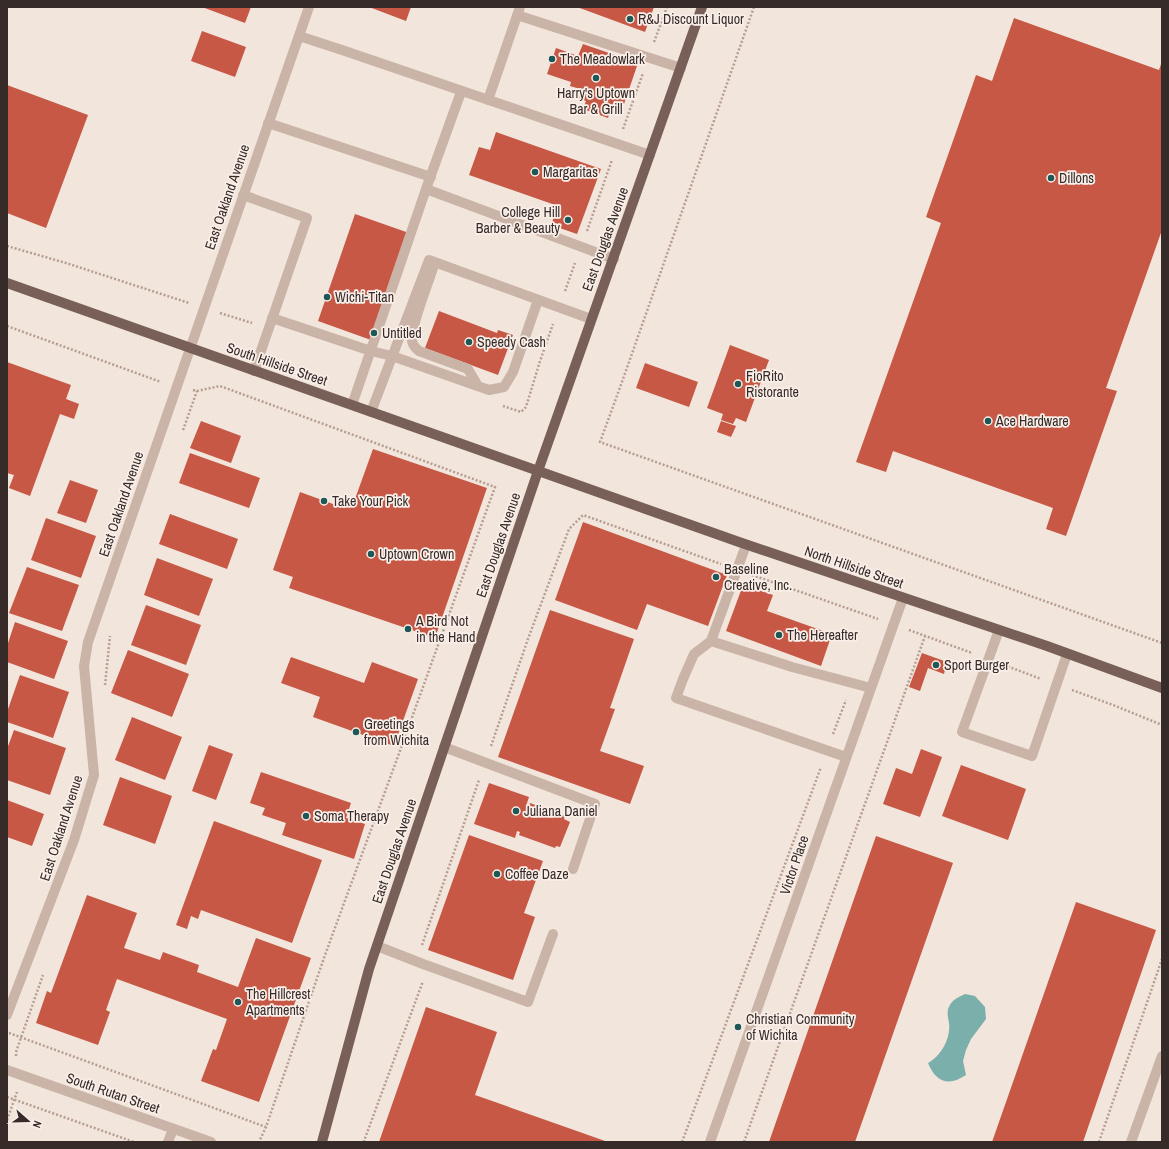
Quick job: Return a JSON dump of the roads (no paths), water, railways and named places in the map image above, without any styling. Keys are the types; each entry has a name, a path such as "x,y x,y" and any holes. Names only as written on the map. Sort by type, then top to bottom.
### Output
{"main road":[{"name":"East Douglas Avenue","path":"322,1142 369,969 538,471 702,7"},
{"name":"South Hillside Street","path":"7,284 538,471"},
{"name":"North Hillside Street","path":"538,471 746,545 998,630 1162,688"}],"street":[{"name":"East Oakland Avenue","path":"7,1015 74,840 94,775 84,666 88,642 309,7"},
{"path":"488,100 518,11 681,68"},
{"path":"299,36 650,155"},
{"path":"352,406 426,189 462,92"},
{"path":"268,123 431,177"},
{"path":"426,189 614,259"},
{"path":"243,195 307,218 254,371"},
{"path":"371,412 429,260 591,319"},
{"path":"435,262 415,323 412,339 414,346 419,352 468,369 478,386"},
{"path":"272,318 371,351 392,356 489,390 504,387 512,372 538,300"},
{"path":"746,545 711,642 694,654 676,698 846,758"},
{"name":"Victor Place","path":"710,1142 903,598"},
{"path":"998,630 962,732 1032,756 1067,654"},
{"path":"711,642 792,667 871,688"},
{"path":"444,747 595,804 573,869"},
{"path":"377,946 528,1002 553,934"},
{"path":"1131,1142 1157,1083 1162,1056"},
{"name":"South Rutan Street","path":"7,1070 211,1142"},
{"path":"168,1142 173,1129"}],"water":[{"path":"965,994 975,996 985,1007 986,1019 971,1039 966,1050 963,1061 966,1075 954,1081 943,1081 935,1075 928,1063 937,1056 947,1040 949,1029 948,1010 951,1003"}],"place":[{"name":"R&J Discount Liquor","path":"630,19"},
{"name":"The Meadowlark","path":"552,59"},
{"name":"Harry's Uptown Bar & Grill","path":"596,78"},
{"name":"Margaritas","path":"535,172"},
{"name":"Dillons","path":"1051,178"},
{"name":"College Hill Barber & Beauty","path":"568,220"},
{"name":"Wichi-Titan","path":"327,297"},
{"name":"Untitled","path":"374,333"},
{"name":"Speedy Cash","path":"469,342"},
{"name":"FioRito Ristorante","path":"738,384"},
{"name":"Ace Hardware","path":"988,421"},
{"name":"Take Your Pick","path":"324,501"},
{"name":"Uptown Crown","path":"371,554"},
{"name":"Baseline Creative, Inc.","path":"716,577"},
{"name":"A Bird Not in the Hand","path":"408,629"},
{"name":"The Hereafter","path":"779,635"},
{"name":"Sport Burger","path":"936,665"},
{"name":"Greetings from Wichita","path":"356,732"},
{"name":"Juliana Daniel","path":"516,811"},
{"name":"Soma Therapy","path":"306,816"},
{"name":"Coffee Daze","path":"497,874"},
{"name":"The Hillcrest Apartments","path":"238,1002"},
{"name":"Christian Community of Wichita","path":"738,1027"}]}
